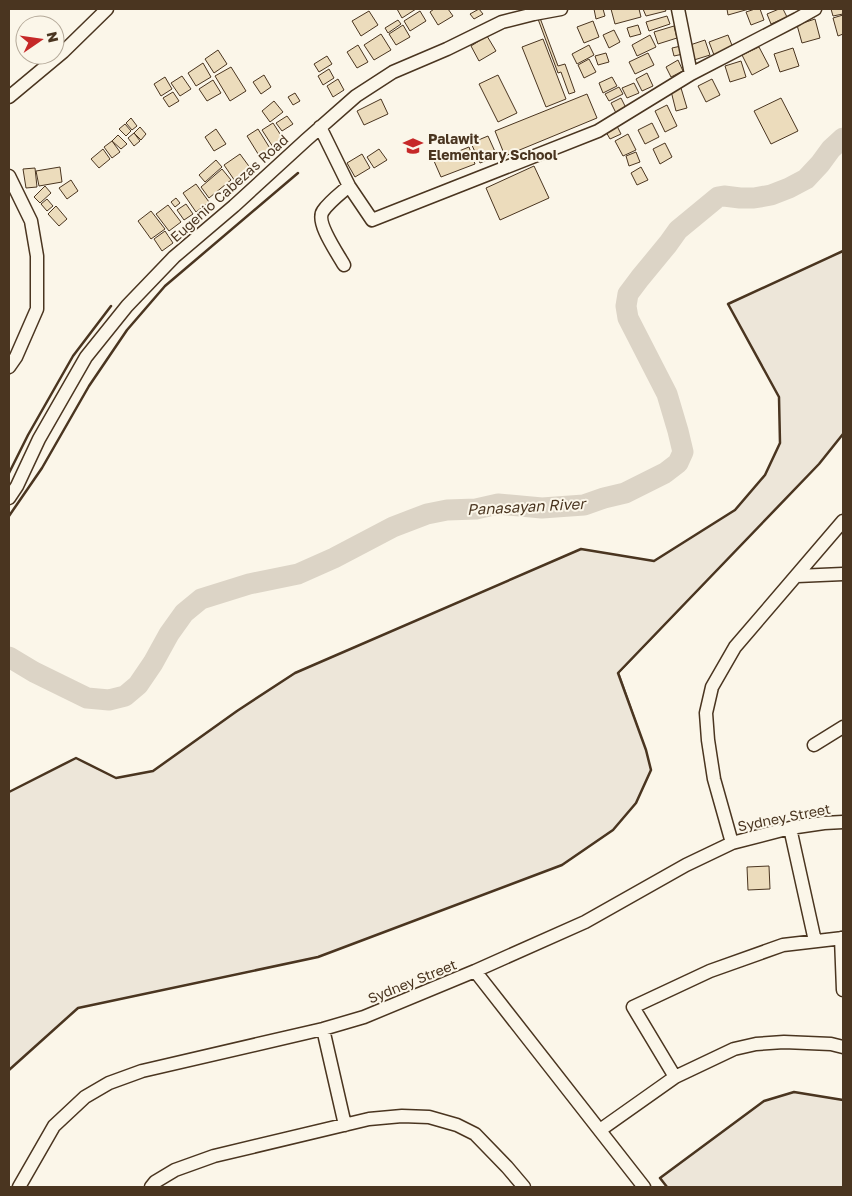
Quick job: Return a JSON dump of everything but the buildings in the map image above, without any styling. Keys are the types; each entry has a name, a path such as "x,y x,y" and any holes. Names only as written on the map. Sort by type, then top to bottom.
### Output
{"street":[{"path":"9,97 63,52 107,9"},
{"name":"Eugenio Cabezas Road","path":"9,498 17,486 39,439 86,357 127,306 174,257 234,206 320,127 356,96 393,72 447,49 502,22 561,9"},
{"path":"678,9 691,74"},
{"path":"320,127 349,186 372,220 598,131 691,74 815,9"},
{"path":"9,176 31,221 37,256 37,309 16,357 9,367"},
{"path":"344,264 323,227 321,216 326,207 349,186"},
{"path":"732,843 714,779 708,740 706,713 712,687 734,647 843,521"},
{"path":"797,576 843,574"},
{"path":"814,745 843,727"},
{"name":"Sydney Street","path":"24,1186 54,1126 85,1097 109,1082 142,1071 323,1029 364,1017 475,971 584,922 686,865 732,843 790,828 824,822 843,822"},
{"path":"790,828 815,941"},
{"path":"675,1077 632,1007 710,971 783,945 842,938 843,990"},
{"path":"475,971 641,1183 627,1187"},
{"path":"323,1029 344,1125"},
{"path":"600,1130 675,1077 734,1050 756,1044 784,1042 843,1046"},
{"path":"150,1187 175,1170 214,1156 369,1119 402,1116 429,1117 457,1125 475,1134 508,1167 524,1187"}],"shaded area":[{"path":"843,251 843,434 819,464 619,673 646,750 651,770 636,803 613,830 562,865 318,957 78,1008 9,1070 9,792 76,758 116,778 153,771 237,711 295,673 581,549 654,561 735,510 765,475 780,443 779,397 728,304"},
{"path":"794,1092 843,1100 843,1187 667,1187 660,1178 764,1101"}],"waterway":[{"name":"Panasayan River","path":"9,657 34,672 87,698 109,700 125,696 138,685 184,613 201,599 249,584 298,574 334,558 393,527 427,514 447,510 476,509 498,504 542,508 584,505 625,493 665,473 678,463 683,452 667,394 628,318 626,306 628,294 678,230 718,197 754,198 771,195 789,188 806,179 831,149 843,138"}],"wall":[{"path":"9,516 42,468 89,386 127,330 165,286 298,173"},
{"path":"9,792 76,758 116,778 153,771 237,711 295,673 581,549 654,561 735,510 765,475 780,443 779,397 728,304 843,251"},
{"path":"9,473 28,435 73,356 111,306"},
{"path":"9,1070 78,1008 318,957 562,865 613,830 636,803 651,770 646,750 618,673 819,464 843,434"},
{"path":"667,1187 660,1178 764,1101 794,1092 843,1100"}],"place":[{"name":"Palawit Elementary School","path":"413,146"}]}
